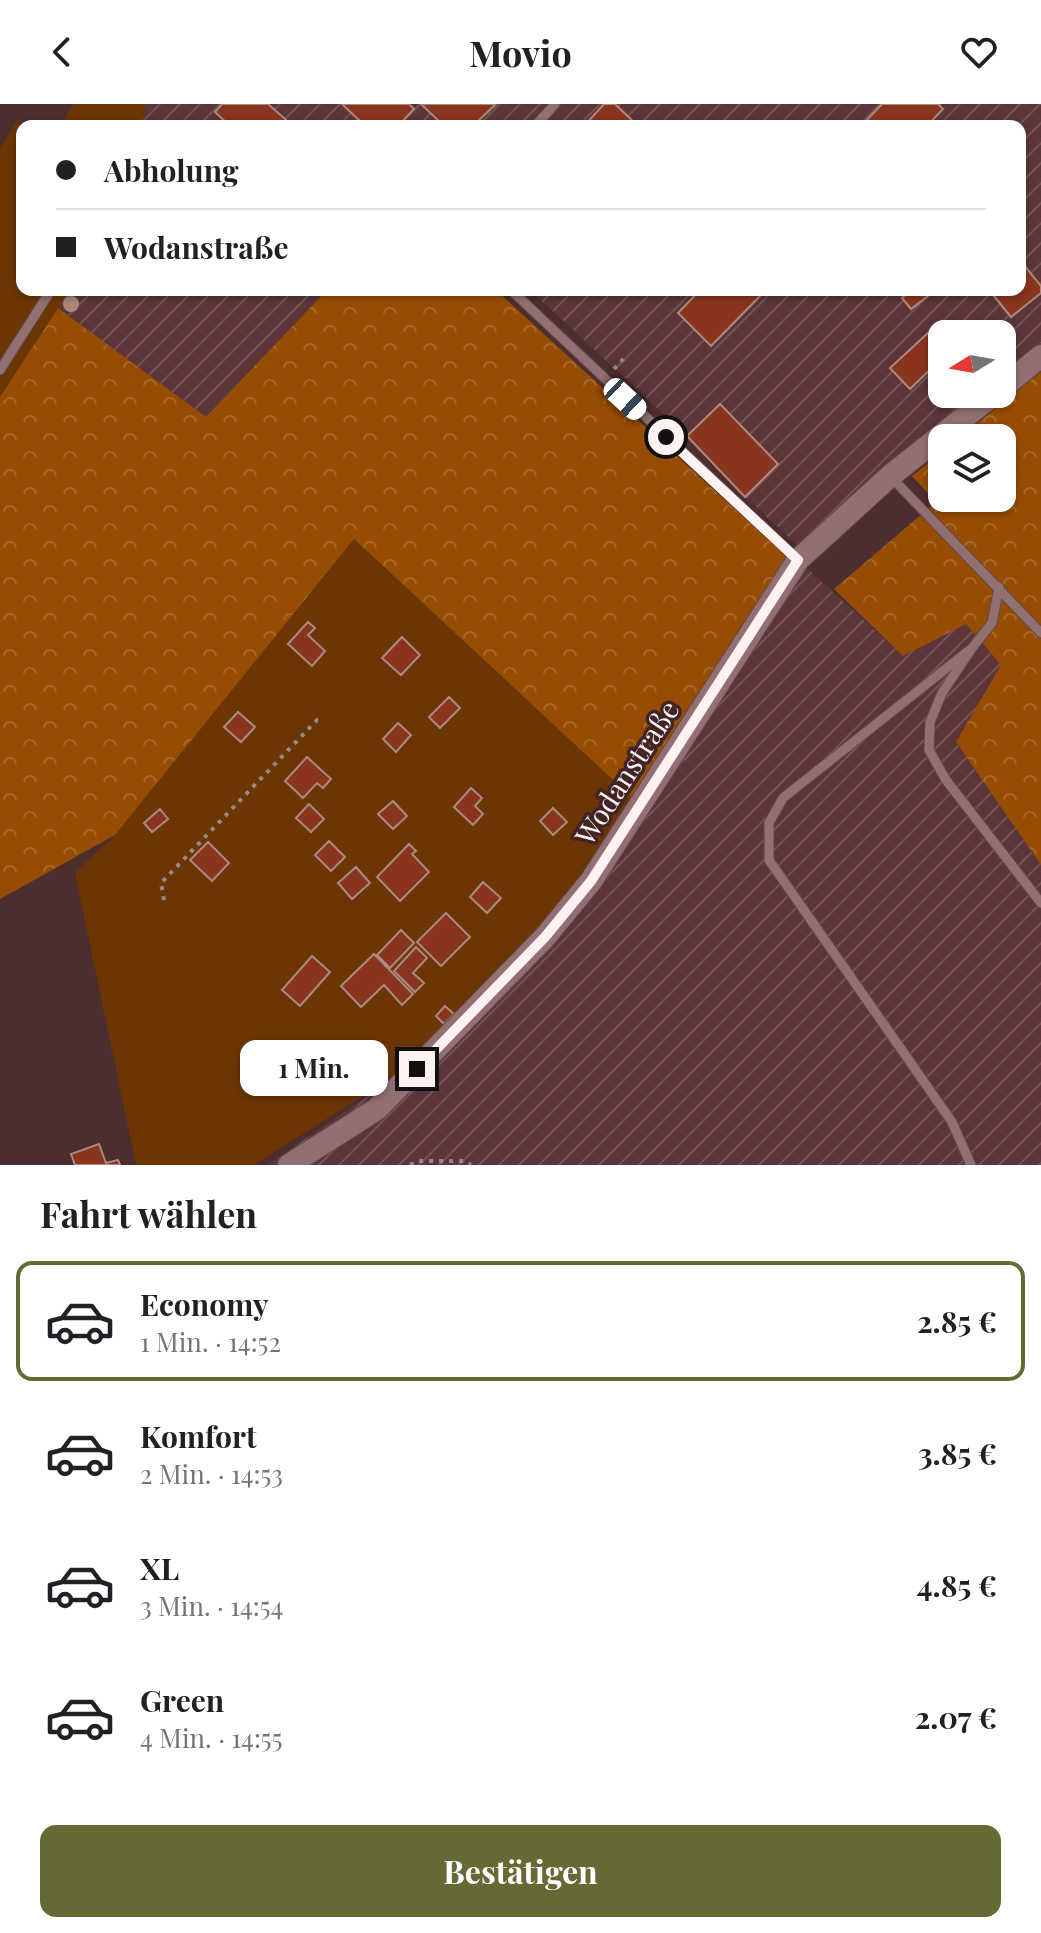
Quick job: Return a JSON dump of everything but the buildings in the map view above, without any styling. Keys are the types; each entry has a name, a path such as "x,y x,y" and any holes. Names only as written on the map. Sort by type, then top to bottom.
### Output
{"street":[{"path":"1016,377 1041,356"},
{"name":"Wodanstraße","path":"289,1165 377,1109 545,937 591,881 798,560 890,476 976,408"}],"lane":[{"path":"540,120 555,104"},
{"path":"0,370 47,296"},
{"path":"517,296 798,560"},
{"path":"890,476 1041,633"},
{"path":"999,587 992,623 942,693 930,722 929,750 946,780 1041,903"},
{"path":"971,1165 952,1122 769,860 769,823 783,798 972,648"}],"path":[{"path":"164,900 161,883 317,720 322,720"},
{"path":"410,1165 419,1161 464,1161 471,1165"}],"shaded area":[{"path":"74,104 1041,104 1041,343 1016,364 1016,320 928,320 928,408 962,408 943,424 928,424 928,436 797,545 745,497 687,436 536,296 1026,296 1026,120 64,120"},
{"path":"74,104 146,104 142,120 64,120"},
{"path":"16,123 16,296 66,296 0,397 0,148"},
{"path":"56,296 321,296 206,418 58,308"},
{"path":"354,539 640,805 591,881 438,1048 254,1165 136,1165 75,873 115,835"},
{"path":"798,560 903,656 966,624 1002,665 957,742 1041,865 1041,1165 267,1165 438,1048"}],"green space":[{"path":"321,296 503,296 786,556 640,805 354,539 115,835 0,899 0,397 58,308 206,417"},
{"path":"1041,372 1041,865 956,742 1001,665 966,624 903,656 834,589 928,509 928,512 1016,512 1016,424 976,424 996,408 1016,408 1016,392"},
{"path":"928,463 928,493 912,476"}],"route":[{"path":"417,1069 545,937 591,881 798,560 666,437"}]}
